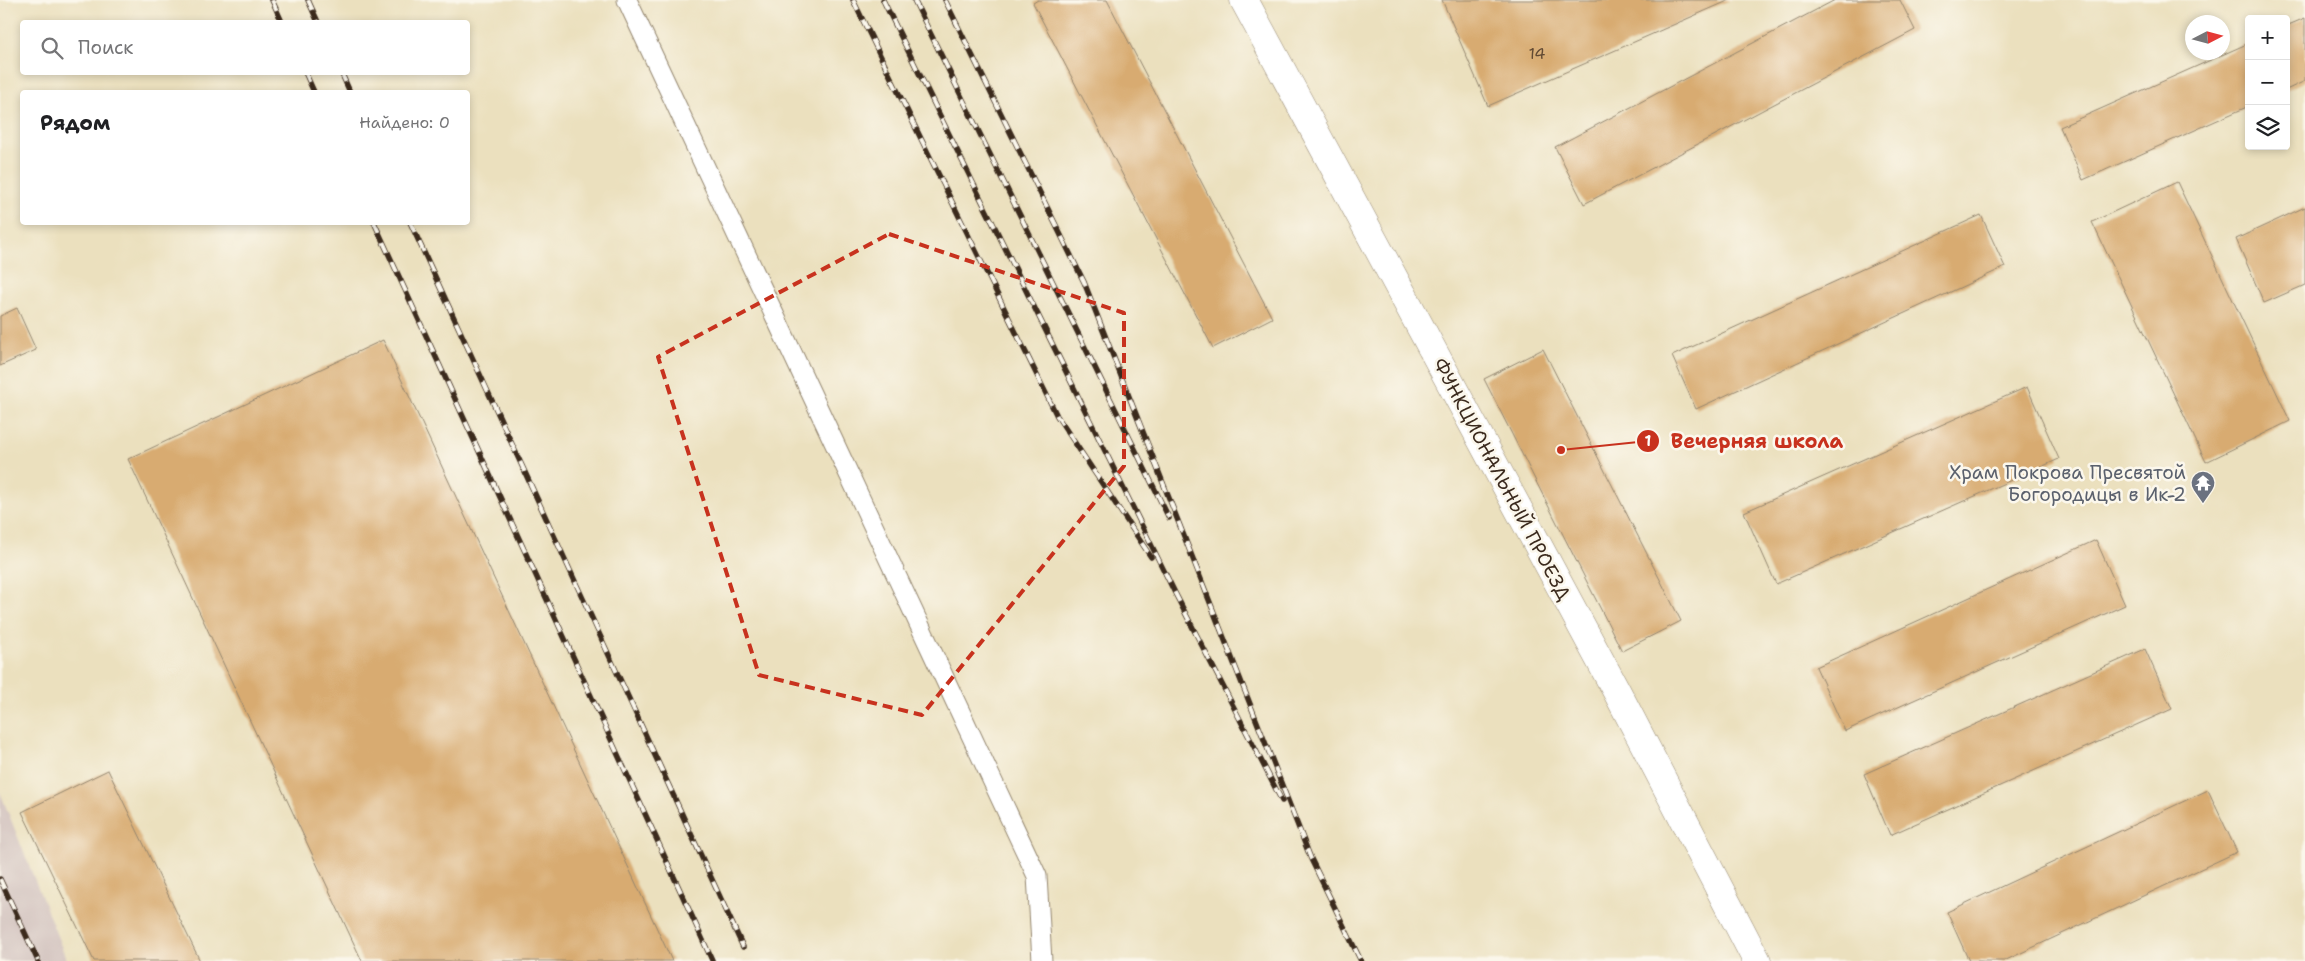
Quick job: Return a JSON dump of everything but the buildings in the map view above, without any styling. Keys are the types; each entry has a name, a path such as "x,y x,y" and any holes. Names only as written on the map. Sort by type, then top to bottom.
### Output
{"street":[{"name":"ФУНКЦИОНАЛЬНЫЙ ПРОЕЗД","path":"1244,0 1611,682 1757,961"}],"lane":[{"path":"628,0 1037,876 1042,961"}],"highlighted area":[{"path":"889,234 1124,313 1124,466 922,715 759,675 658,357"}],"shaded area":[{"path":"0,792 67,961 0,961"}],"railway":[{"path":"272,0 281,20"},
{"path":"308,0 317,20"},
{"path":"853,0 1057,416 1151,557"},
{"path":"883,0 1175,593 1282,801"},
{"path":"914,0 1169,518"},
{"path":"945,0 1084,282 1311,859 1361,961"},
{"path":"306,75 313,90"},
{"path":"342,75 349,90"},
{"path":"375,225 712,960"},
{"path":"411,225 743,947"},
{"path":"0,879 38,961"}],"place":[{"name":"Вечерняя школа","path":"1561,450"},
{"name":"Храм Покрова Пресвятой Богородицы в Ик-2","path":"2203,504"}]}
